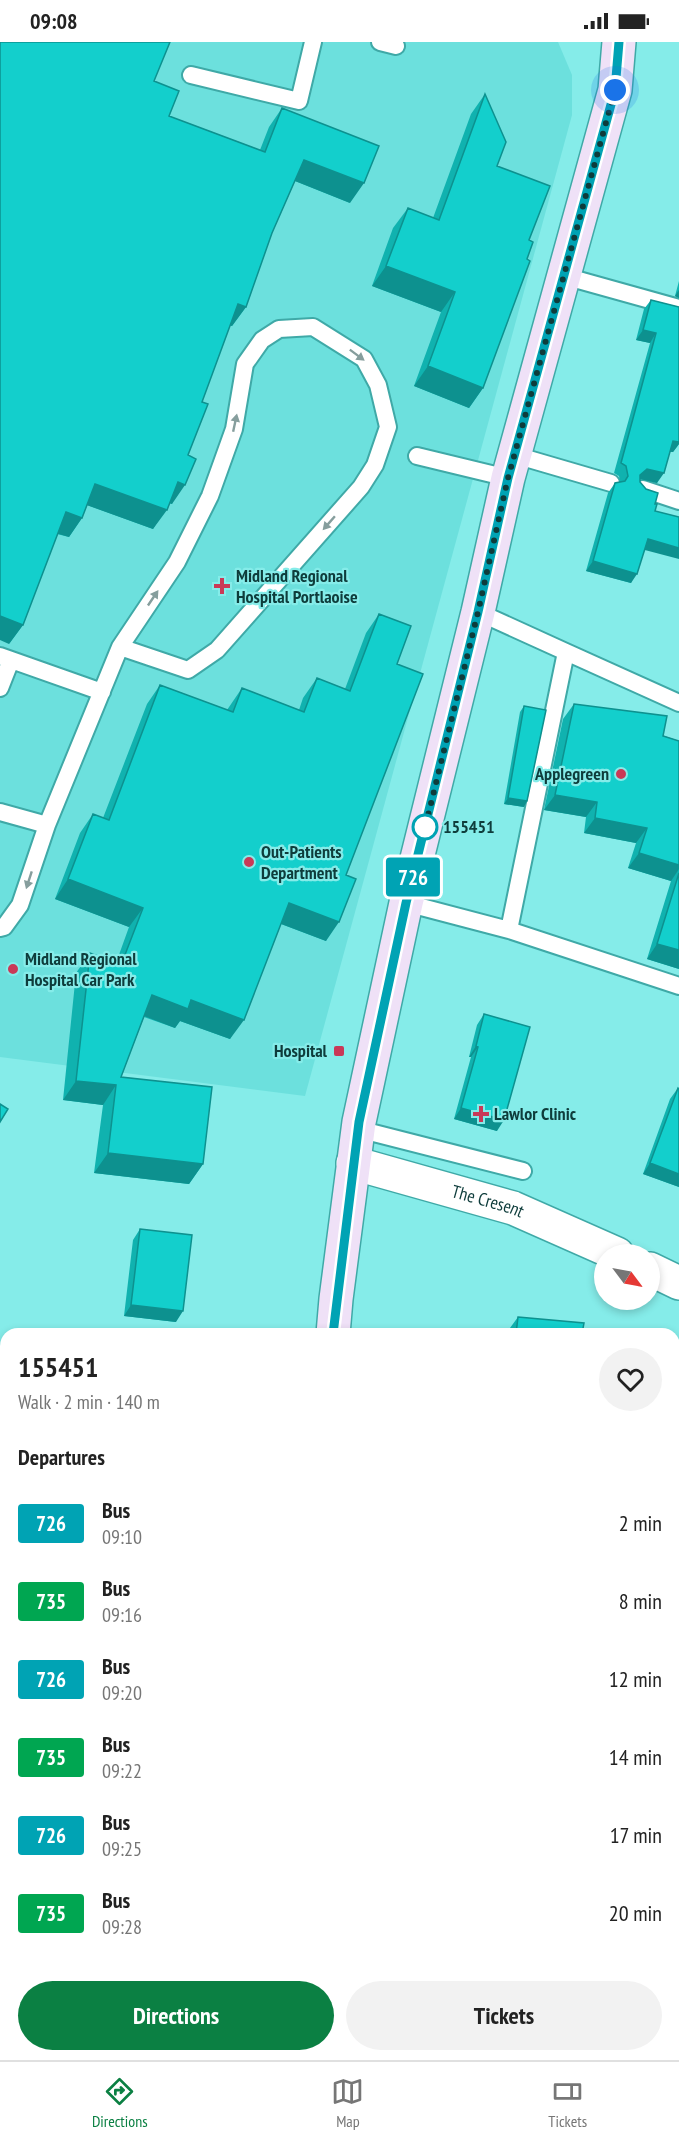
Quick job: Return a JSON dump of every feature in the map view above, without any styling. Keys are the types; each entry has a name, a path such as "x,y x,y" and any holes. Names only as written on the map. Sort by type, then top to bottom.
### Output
{"main road":[{"path":"334,1328 358,1129 406,903 512,467 615,90 619,42"}],"street":[{"name":"The Cresent","path":"353,1163 513,1208 594,1244"},
{"path":"660,1274 679,1283"}],"lane":[{"path":"190,75 298,101 313,42"},
{"path":"564,276 679,308"},
{"path":"0,928 4,927 20,905 47,825 120,647 177,562 210,496 234,429 245,364 262,340 279,329 313,327 364,359 378,385 388,427 375,465 361,487 217,650 188,670 120,647"},
{"path":"417,456 512,467 611,483"},
{"path":"643,489 679,501"},
{"path":"478,612 679,703"},
{"path":"509,930 566,652"},
{"path":"0,688 5,658 102,692"},
{"path":"0,812 47,825"},
{"path":"406,903 509,930 679,986"},
{"path":"358,1129 523,1171"}],"shaded area":[{"name":"Midland Regional Hospital Portlaoise","path":"0,42 558,42 572,75 572,115 305,1096 0,1057"}],"building":[{"path":"0,42 170,42 154,81 179,91 169,116 265,152 282,108 379,146 364,183 304,160 272,233 246,307 238,304 202,402 208,404 188,455 196,459 185,485 178,482 167,510 95,484 82,518 66,512 23,625 0,616"},
{"path":"485,94 506,142 497,166 550,186 529,240 533,242 527,259 530,261 483,388 428,366 455,292 386,266 408,208 439,220"},
{"path":"651,300 679,307 679,442 673,441 664,473 647,469 640,475 640,482 646,489 658,493 655,511 679,517 679,548 648,539 637,574 593,561 615,483 625,481 628,476 626,466 621,463 656,333 643,330"},
{"name":"Out-Patients Department","path":"379,614 411,626 397,664 423,674 346,875 356,879 339,922 289,903 244,1020 191,1000 188,1009 152,995 121,1077 212,1087 203,1164 108,1153 116,1085 76,1081 90,953 121,965 143,908 68,879 93,814 109,820 160,685 233,712 242,688 304,712 317,678 350,691"},
{"path":"574,704 667,716 663,736 679,741 679,865 639,853 647,828 595,818 597,802 555,795"},
{"path":"524,706 546,710 527,801 508,798"},
{"path":"679,873 679,950 657,944"},
{"path":"484,1014 530,1027 504,1120 461,1108 478,1047 476,1046"},
{"path":"679,1089 679,1174 650,1163"},
{"path":"0,1104 8,1109 0,1122"},
{"path":"140,1229 192,1235 183,1311 131,1305"},
{"path":"518,1317 584,1323 583,1328 517,1328"}],"bus line":[{"name":"726","path":"334,1328 359,1122 406,903 478,612 508,478 615,90 619,42"}],"place":[{"name":"Midland Regional Hospital Portlaoise","path":"222,586"},
{"name":"Applegreen","path":"621,774"},
{"name":"155451","path":"425,827"},
{"name":"Out-Patients Department","path":"249,862"},
{"name":"Midland Regional Hospital Car Park","path":"13,969"},
{"name":"Hospital","path":"339,1051"},
{"name":"Lawlor Clinic","path":"481,1114"}],"route":[{"path":"425,827 423,836 508,478 615,90"}]}
